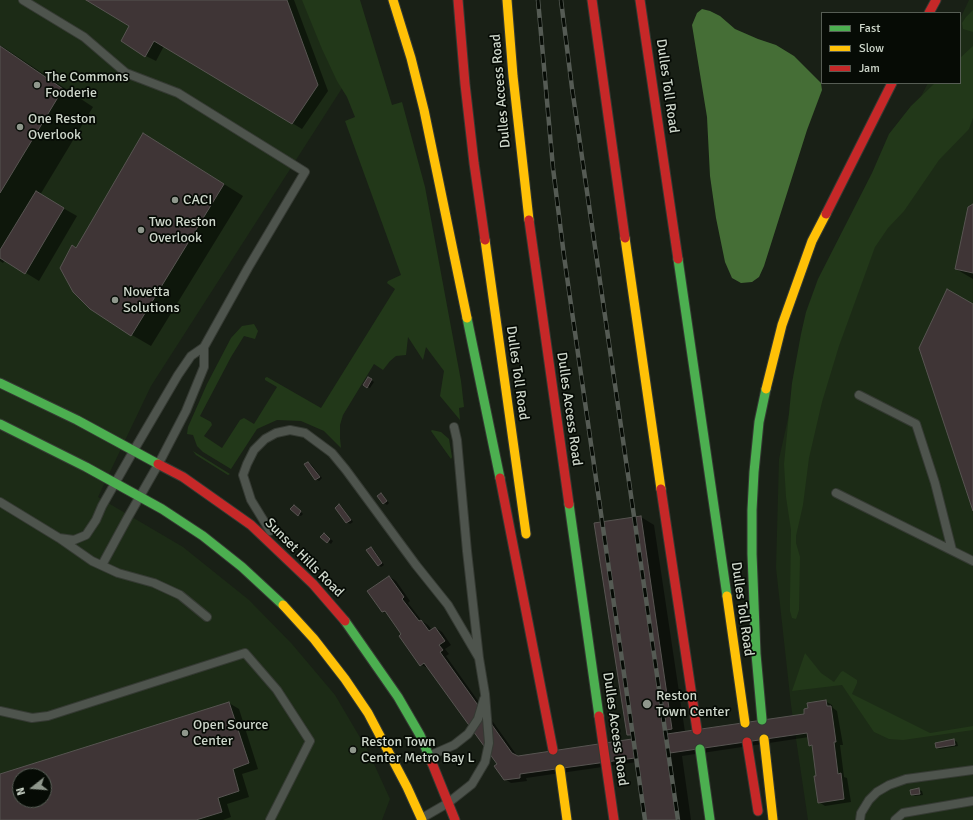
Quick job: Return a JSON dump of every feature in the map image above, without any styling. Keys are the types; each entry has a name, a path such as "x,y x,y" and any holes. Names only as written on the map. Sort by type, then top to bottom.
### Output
{"main road":[{"path":"393,0 411,58 439,179 555,750 542,647"},
{"name":"Dulles Toll Road","path":"458,0 465,84 474,163 528,545"},
{"name":"Dulles Access Road","path":"508,0 514,83 526,206 614,820"},
{"path":"592,0 640,344 697,730"},
{"name":"Dulles Toll Road","path":"640,0 745,723"},
{"path":"930,12 936,0"},
{"path":"762,720 756,654 752,554 752,510 759,422 768,374 782,325 812,241 891,84"},
{"name":"Sunset Hills Road","path":"0,383 78,420 183,477 251,525 285,556 313,584 346,622 398,697 420,736 455,820"},
{"path":"0,424 140,496 162,509 203,536 242,567 282,604 314,639 368,712 407,787 421,819"},
{"path":"764,739 773,820"},
{"path":"747,742 759,820"},
{"path":"700,749 710,820"},
{"path":"558,769 567,820"}],"lane":[{"path":"23,0 84,37 126,73 178,93 306,172 248,268 204,347 191,356 178,375 86,535 74,540 59,538"},
{"path":"102,565 186,411 204,367 204,347"},
{"path":"859,395 916,424 935,483 952,550"},
{"path":"421,819 448,803 472,784 485,762 489,743 485,694 479,658 462,502 457,440 454,427"},
{"path":"285,556 250,500 243,475 254,450 265,439 276,433 290,430 305,433 332,453 448,605 479,658"},
{"path":"836,493 973,561"},
{"path":"0,502 59,538 92,561 118,573 154,583 180,595 207,617"},
{"path":"0,711 32,718 48,716 245,653 277,690 310,741 270,820"},
{"path":"429,756 454,745 468,734 478,719 485,694"},
{"path":"860,820 861,813 869,800 877,792 889,785 906,779 973,770"},
{"path":"895,820 903,814 973,801"}],"shaded area":[{"path":"0,0 314,0 346,82 151,386 98,497 183,547 249,600 292,644 335,695 368,751 390,799 382,820 0,820"},
{"path":"302,0 360,0 392,105 402,102 425,187 461,381 464,407 459,408 460,420 440,396 444,371 426,347 423,360 408,337 406,355 396,356 383,370 374,364 343,415 340,425 341,448 324,431 301,421 277,420 257,429 231,469 203,452 197,446 193,435 187,434 188,427 207,384 231,338 242,326 254,324 258,331 255,339 244,336 231,357 200,416 211,422 212,425 204,436 222,448 240,420 244,418 254,424 277,387 265,380 267,377 321,408 395,289 387,283 388,281 401,275 345,121 355,117 347,97 337,81 322,49"},
{"path":"969,0 973,0 973,820 808,820 791,705 776,568 779,459 804,346 844,243 927,84 961,84 961,17"},
{"path":"702,9 710,11 720,16 735,29 776,45 794,56 821,83 822,90 807,130 764,266 759,277 752,282 741,283 732,278 725,262 716,218 710,176 707,117 692,25 697,13"},
{"path":"973,10 973,32 963,29 962,23"},
{"path":"973,46 973,118 969,129 939,160 904,211 888,228 875,247 839,346 822,402 809,458 803,505 796,536 796,543 800,557 799,610 796,619 792,618 790,611 791,530 786,497 784,464 792,383 806,312 818,279 872,173 889,134 911,106 934,84 961,84 961,57"},
{"path":"431,431 441,432 449,439 451,459"},
{"path":"193,451 230,474 228,475 196,455"},
{"path":"805,653 821,673 834,682 843,671 857,680 852,694 930,733 973,726 973,730 903,740 889,739 874,732 842,685 792,691"}],"building":[{"path":"86,0 287,0 318,85 292,124 154,41 145,57 121,41 129,26"},
{"name":"One Reston Overlook","path":"0,46 63,89 0,193"},
{"name":"Two Reston Overlook","path":"143,133 224,184 131,336 90,309 73,292 60,268 72,245 76,248"},
{"path":"36,191 64,208 25,274 0,258 0,250"},
{"path":"973,204 973,273 955,269 968,207"},
{"path":"947,289 973,304 973,511 919,348"},
{"path":"368,377 372,379 367,388 363,385"},
{"path":"308,462 320,477 315,480 304,464"},
{"path":"381,493 387,501 383,504 377,496"},
{"path":"339,504 351,520 346,523 335,508"},
{"path":"294,505 301,511 298,516 290,509"},
{"path":"641,516 672,729 666,730 679,820 644,820 632,735 627,735 594,523"},
{"path":"324,533 330,539 327,543 320,537"},
{"path":"371,547 382,563 378,566 366,550"},
{"path":"389,576 404,597 402,599 419,621 421,620 429,631 435,627 445,641 439,645 443,650 440,652 512,753 518,756 632,739 635,758 520,774 520,778 504,780 494,766 497,764 424,663 420,666 399,636 401,634 385,611 382,612 367,591"},
{"path":"826,700 827,706 831,706 836,742 834,742 838,774 841,773 844,799 818,803 814,776 816,776 812,745 809,746 807,733 670,753 667,734 804,714 804,709 808,708 807,703"},
{"name":"Open Source Center","path":"229,702 249,763 233,769 239,791 218,798 222,812 196,820 0,820 0,774 12,770 12,808 52,808 52,768 19,768"},
{"path":"954,739 955,745 936,748 935,743"},
{"path":"919,788 920,794 911,795 910,790"}],"railway":[{"path":"538,0 553,168 564,256 645,820"},
{"path":"561,0 572,88 678,820"}],"traffic: fast":[{"path":"678,259 727,596"},
{"path":"467,318 500,478"},
{"path":"0,383 77,420 158,464"},
{"path":"762,720 756,654 752,554 752,510 759,422 766,389"},
{"path":"0,424 86,467 162,509 203,536 242,567 283,605"},
{"path":"569,504 599,716"},
{"path":"345,621 398,697 420,735 432,763"},
{"path":"700,749 710,820"}],"traffic: slow":[{"path":"393,0 411,58 424,110 467,318"},
{"path":"507,0 513,76 529,220"},
{"path":"766,389 782,325 812,241 826,214"},
{"path":"625,238 661,489"},
{"path":"485,240 526,534"},
{"path":"727,596 745,723"},
{"path":"283,605 314,639 345,679 368,713 407,787 422,820"},
{"path":"764,739 773,820"},
{"path":"560,769 567,820"}],"traffic: jam":[{"path":"458,0 465,84 485,240"},
{"path":"592,0 625,238"},
{"path":"640,0 678,259"},
{"path":"930,12 936,0"},
{"path":"826,214 891,84"},
{"path":"529,220 569,504"},
{"path":"158,464 183,477 251,525 313,584 345,621"},
{"path":"500,478 553,750"},
{"path":"661,489 697,730"},
{"path":"599,716 614,820"},
{"path":"747,742 758,811"},
{"path":"432,763 455,820"}],"place":[{"name":"The Commons Fooderie","path":"37,85"},
{"name":"One Reston Overlook","path":"20,127"},
{"name":"CACI","path":"175,200"},
{"name":"Two Reston Overlook","path":"141,230"},
{"name":"Novetta Solutions","path":"115,300"},
{"name":"Reston Town Center","path":"647,704"},
{"name":"Open Source Center","path":"185,733"},
{"name":"Reston Town Center Metro Bay L","path":"353,750"}]}
